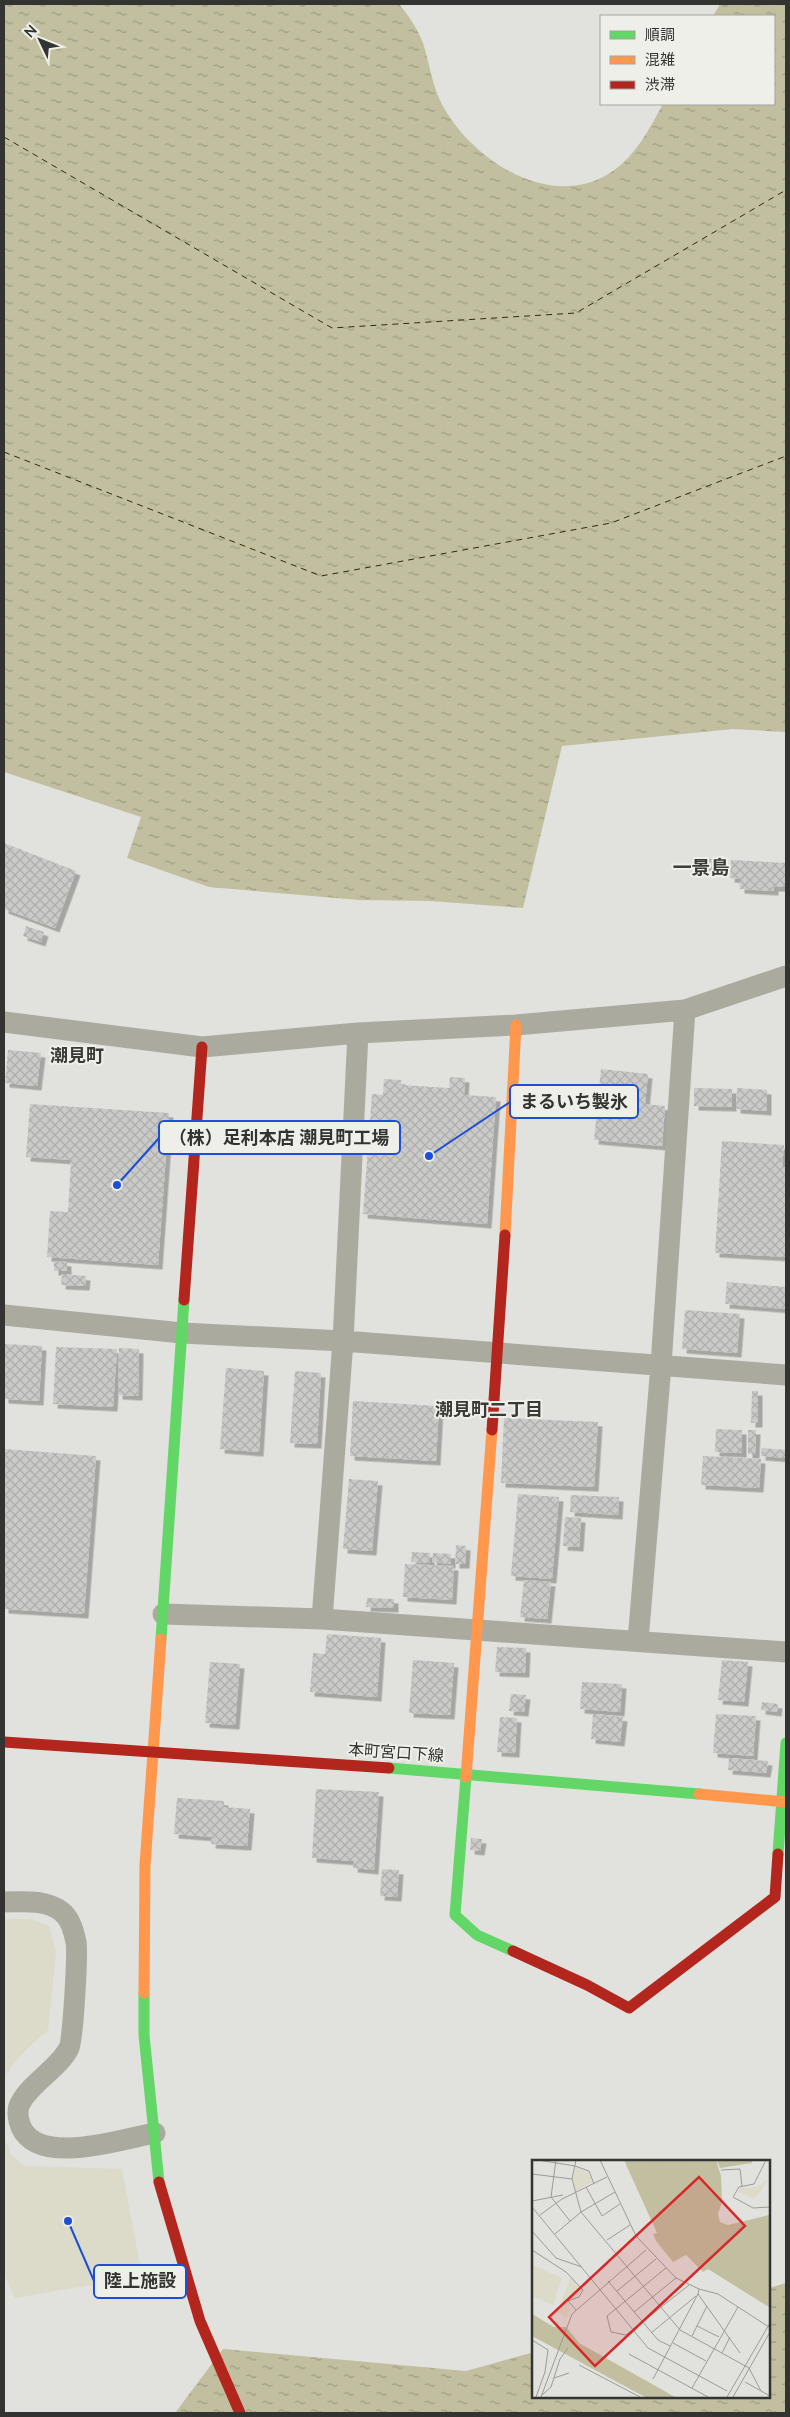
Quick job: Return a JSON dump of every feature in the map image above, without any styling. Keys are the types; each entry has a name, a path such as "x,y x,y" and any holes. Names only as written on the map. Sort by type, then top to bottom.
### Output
{"street":[{"path":"4,1022 202,1047 358,1033 516,1025 685,1010 786,976"},
{"path":"638,1641 661,1365 685,1010"},
{"path":"516,1025 498,1354 455,1915 478,1935 587,1985 629,2008 775,1897 784,1802 786,1743"},
{"path":"322,1619 343,1341 358,1033"},
{"path":"202,1047 145,1865 144,2035 160,2188 200,2321 240,2413"},
{"path":"4,1315 182,1333 343,1341 786,1375"},
{"path":"163,1614 322,1619 786,1652"},
{"name":"本町宮口下線","path":"4,1742 465,1773 784,1802"},
{"path":"4,1902 38,1902 53,1905 64,1913 72,1926 76,1944 69,2048 20,2102 18,2116 27,2138 36,2144 62,2150 155,2133"}],"shaded area":[{"path":"4,1919 30,1919 49,1926 56,1952 48,2030 16,2061 6,2075 4,2082"},
{"path":"4,2138 12,2155 24,2166 122,2169 142,2276 15,2298 4,2274"}],"water":[{"path":"4,4 399,4 409,17 423,43 440,100 460,130 479,150 502,167 527,179 553,186 579,185 605,176 633,152 662,105 775,105 775,15 714,15 720,4 786,4 786,732 733,729 562,746 523,908 431,901 359,900 209,887 127,858 141,817 4,772"},
{"path":"786,2283 786,2413 175,2413 223,2349 466,2371 532,2353 532,2397 770,2397 770,2288"}],"building":[{"path":"4,843 76,871 55,928 4,909"},
{"path":"696,857 712,859 711,867 695,865"},
{"path":"731,860 786,863 786,887 774,887 774,891 740,889 740,879 730,878"},
{"path":"26,926 44,932 41,942 23,936"},
{"path":"8,1050 41,1053 37,1086 5,1083"},
{"path":"601,1069 648,1074 645,1104 665,1106 662,1146 594,1140"},
{"path":"450,1077 465,1078 464,1095 496,1097 487,1224 363,1214 372,1094 383,1095 384,1079 401,1080 401,1085 449,1088"},
{"path":"694,1088 732,1089 732,1107 694,1106"},
{"path":"737,1088 767,1090 767,1111 736,1109"},
{"path":"30,1104 169,1113 158,1265 47,1257 50,1211 68,1212 71,1160 26,1157"},
{"path":"722,1141 784,1145 782,1167 786,1167 786,1257 715,1253"},
{"path":"54,1261 67,1262 67,1271 54,1271"},
{"path":"62,1274 86,1276 85,1286 61,1285"},
{"path":"727,1282 786,1287 786,1309 725,1304"},
{"path":"685,1310 740,1314 737,1353 682,1349"},
{"path":"4,1344 42,1346 39,1401 4,1399"},
{"path":"56,1347 117,1349 113,1407 53,1404"},
{"path":"119,1348 139,1349 138,1396 118,1395"},
{"path":"226,1368 264,1371 259,1452 220,1449"},
{"path":"295,1371 321,1373 317,1444 290,1443"},
{"path":"752,1391 758,1391 758,1423 751,1423"},
{"path":"353,1401 439,1406 436,1461 350,1456"},
{"path":"504,1418 598,1422 594,1487 501,1483"},
{"path":"716,1429 742,1430 742,1453 715,1452"},
{"path":"748,1430 756,1430 755,1454 748,1454"},
{"path":"762,1448 786,1450 786,1458 761,1456"},
{"path":"4,1449 96,1456 84,1614 4,1609"},
{"path":"703,1456 761,1459 759,1488 701,1485"},
{"path":"349,1479 378,1481 372,1551 343,1549"},
{"path":"518,1494 559,1497 552,1579 511,1576"},
{"path":"571,1495 619,1497 618,1515 570,1512"},
{"path":"565,1517 581,1518 579,1547 563,1546"},
{"path":"456,1545 466,1546 465,1564 455,1564"},
{"path":"412,1552 430,1553 430,1563 411,1562"},
{"path":"433,1553 451,1554 451,1564 432,1562"},
{"path":"405,1564 454,1566 452,1600 403,1597"},
{"path":"524,1580 551,1582 547,1619 520,1617"},
{"path":"367,1598 394,1599 394,1608 366,1607"},
{"path":"327,1634 381,1638 377,1697 310,1692 313,1653 325,1654"},
{"path":"497,1647 526,1648 525,1673 495,1672"},
{"path":"413,1660 454,1663 450,1715 409,1713"},
{"path":"722,1660 748,1662 744,1702 718,1700"},
{"path":"210,1662 240,1664 235,1725 205,1723"},
{"path":"582,1682 622,1684 620,1712 580,1709"},
{"path":"511,1694 526,1695 524,1712 509,1711"},
{"path":"762,1702 778,1704 777,1712 761,1710"},
{"path":"593,1714 623,1717 620,1742 591,1739"},
{"path":"716,1714 756,1716 753,1756 713,1753"},
{"path":"500,1717 517,1718 515,1753 497,1752"},
{"path":"729,1758 768,1761 766,1773 728,1770"},
{"path":"316,1789 379,1792 374,1870 353,1868 354,1861 312,1858"},
{"path":"177,1798 224,1801 224,1807 250,1809 247,1846 211,1844 212,1837 174,1834"},
{"path":"471,1838 482,1839 480,1851 470,1850"},
{"path":"382,1869 399,1870 397,1897 380,1896"}],"ferry route":[{"path":"4,137 332,328 576,313 786,190"},
{"path":"4,452 321,576 611,523 786,456"}],"traffic: fast":[{"path":"161,1639 184,1300"},
{"path":"778,1854 786,1743"},
{"path":"389,1768 699,1794"},
{"path":"466,1777 455,1915 477,1935 513,1951"},
{"path":"144,1993 144,2035 159,2182"}],"traffic: slow":[{"path":"505,1235 516,1025"},
{"path":"466,1777 492,1430"},
{"path":"144,1993 145,1865 161,1639"},
{"path":"699,1794 786,1802"}],"traffic: jam":[{"path":"184,1300 202,1047"},
{"path":"492,1430 505,1235"},
{"path":"4,1742 389,1768"},
{"path":"513,1951 587,1985 629,2008 775,1897 778,1854"},
{"path":"159,2182 200,2321 240,2413"}],"place":[{"name":"まるいち製氷","path":"429,1156"},
{"name":"（株）足利本店 潮見町工場","path":"117,1185"},
{"name":"陸上施設","path":"68,2221"}],"district":[{"name":"一景島","path":"701,867"},
{"name":"潮見町","path":"77,1056"},
{"name":"潮見町二丁目","path":"489,1410"}]}
